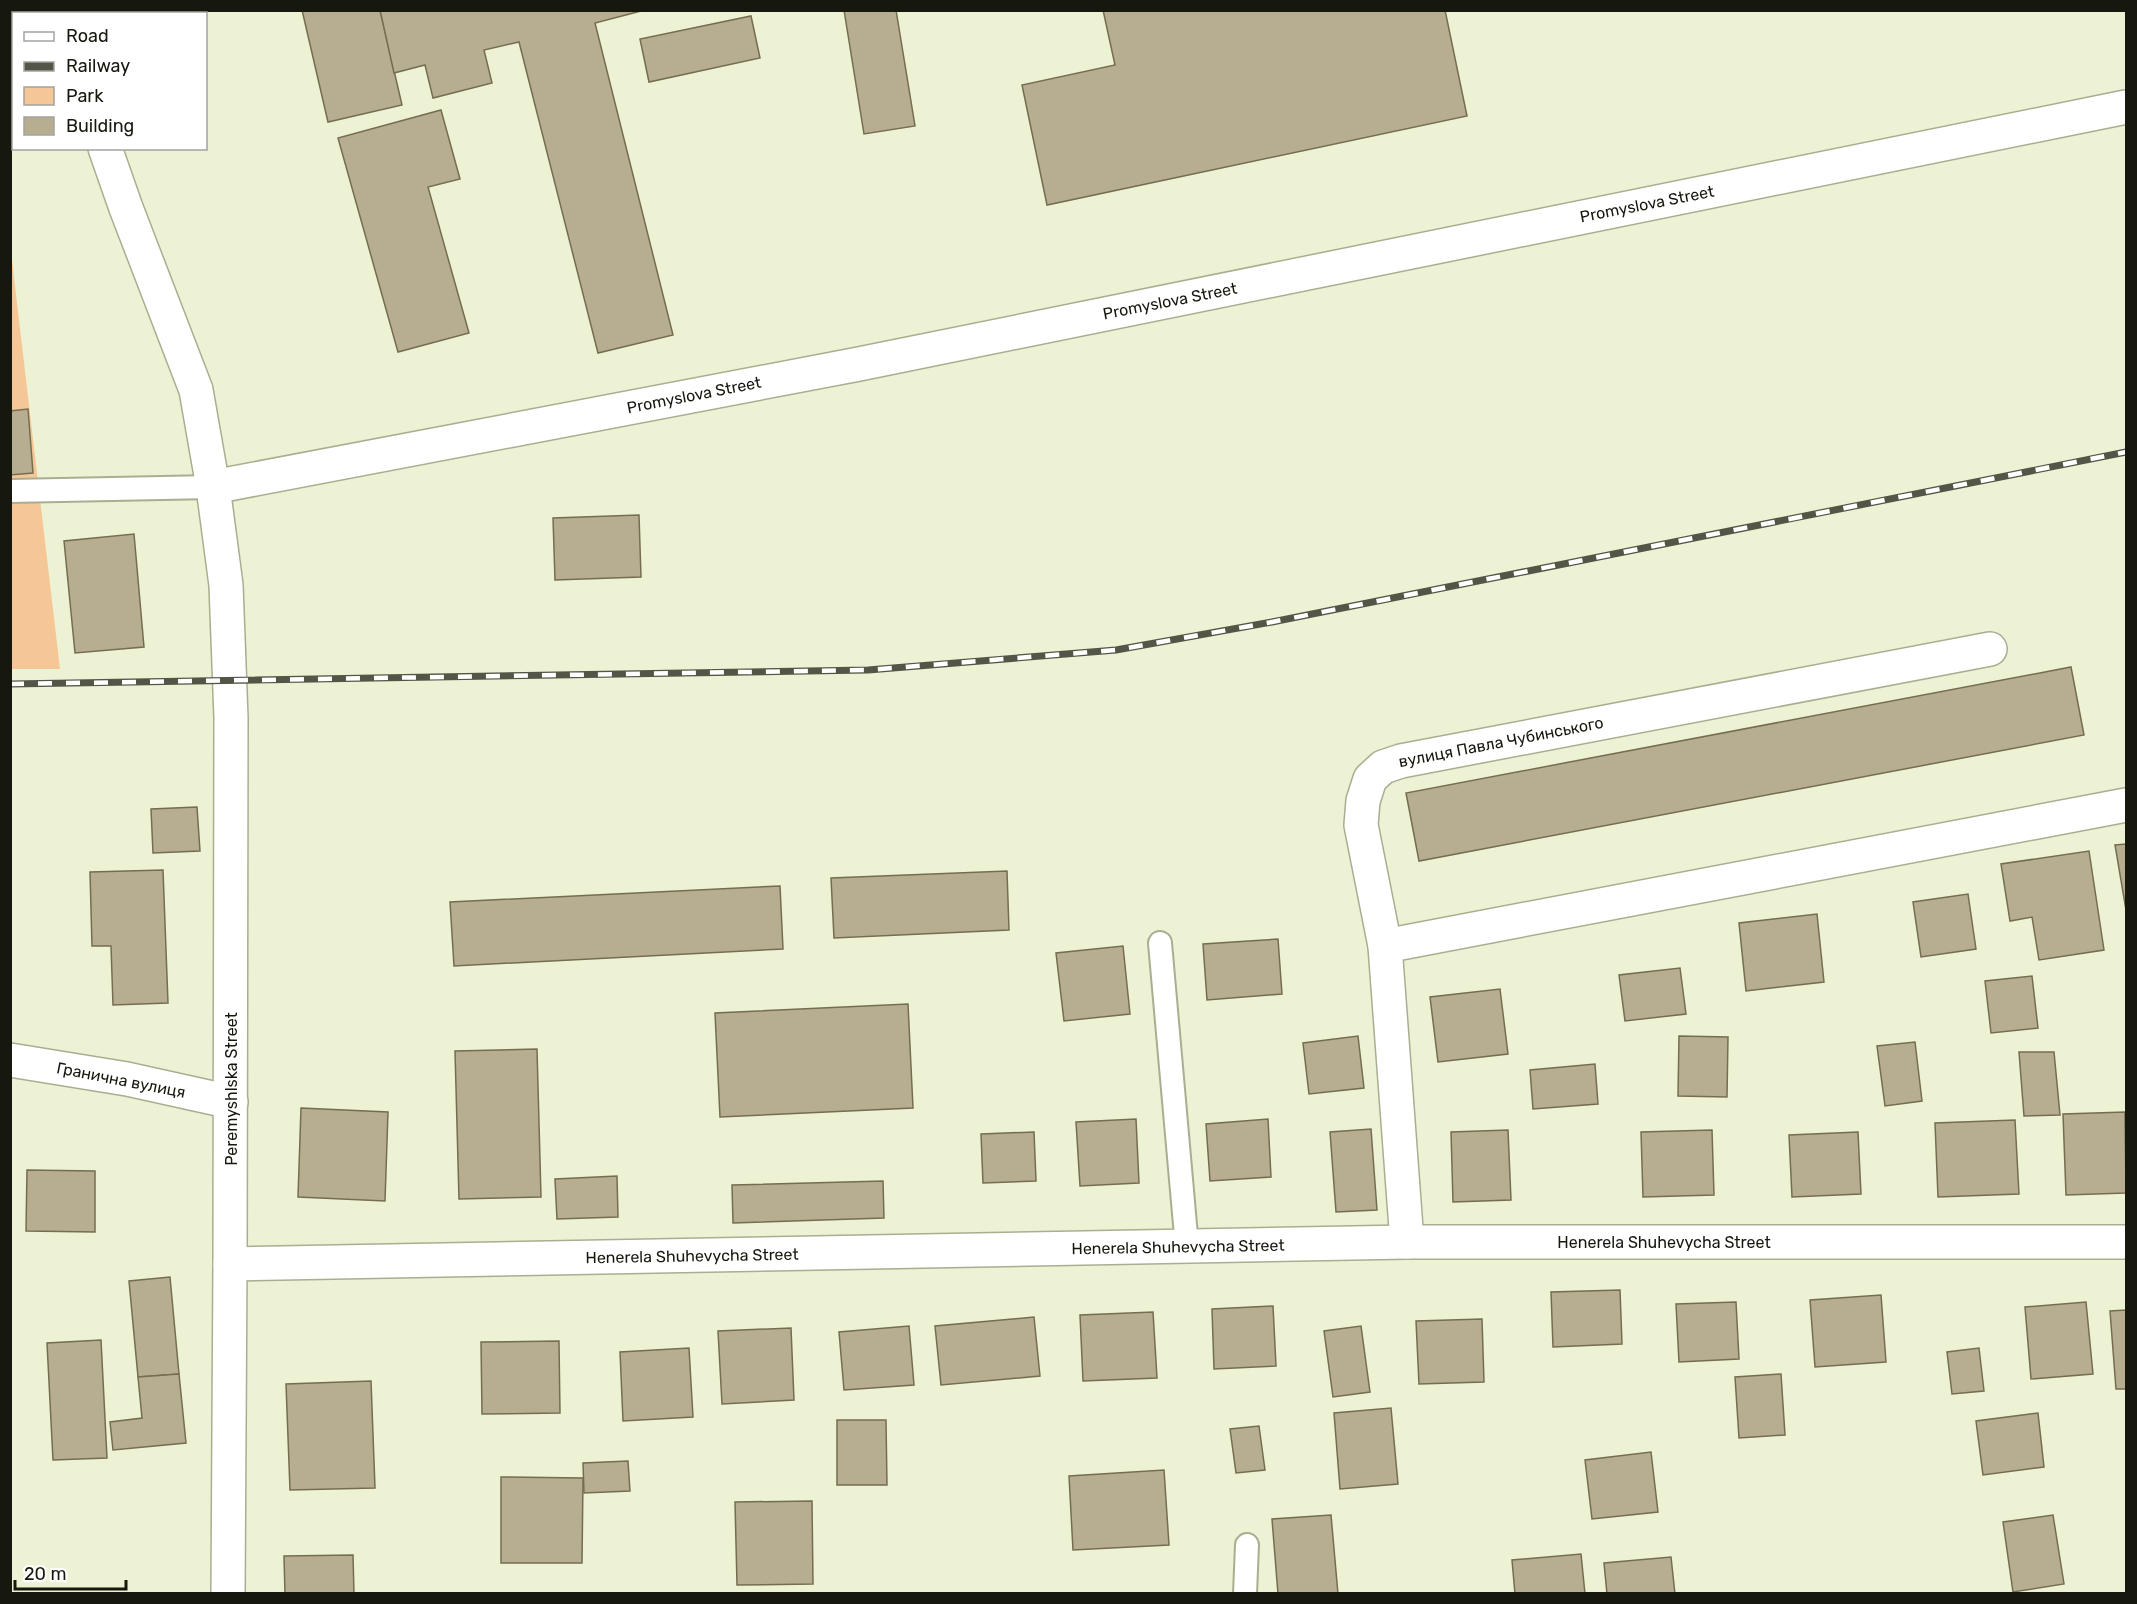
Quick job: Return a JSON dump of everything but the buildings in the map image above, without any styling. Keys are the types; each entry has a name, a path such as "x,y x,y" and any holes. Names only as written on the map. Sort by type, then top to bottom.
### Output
{"street":[{"name":"Promyslova Street","path":"213,487 859,364 2127,108"},
{"name":"Peremyshlska Street","path":"106,150 195,390 213,487 226,585 231,718 228,1593"},
{"name":"вулиця Павла Чубинського","path":"1407,1242 1385,946 1361,825 1363,801 1370,779 1383,767 1401,761 1990,649"},
{"path":"1385,946 2127,805"},
{"name":"Гранична вулиця","path":"10,1060 127,1079 231,1102"},
{"name":"Henerela Shuhevycha Street","path":"230,1264 1407,1242 2127,1242"}],"lane":[{"path":"10,491 213,487"},
{"path":"1160,943 1188,1247"},
{"path":"1245,1593 1247,1545"}],"green space":[{"path":"11,252 60,669 11,669"}],"railway":[{"path":"10,684 868,670 1116,650 1272,622 2126,452"}]}
